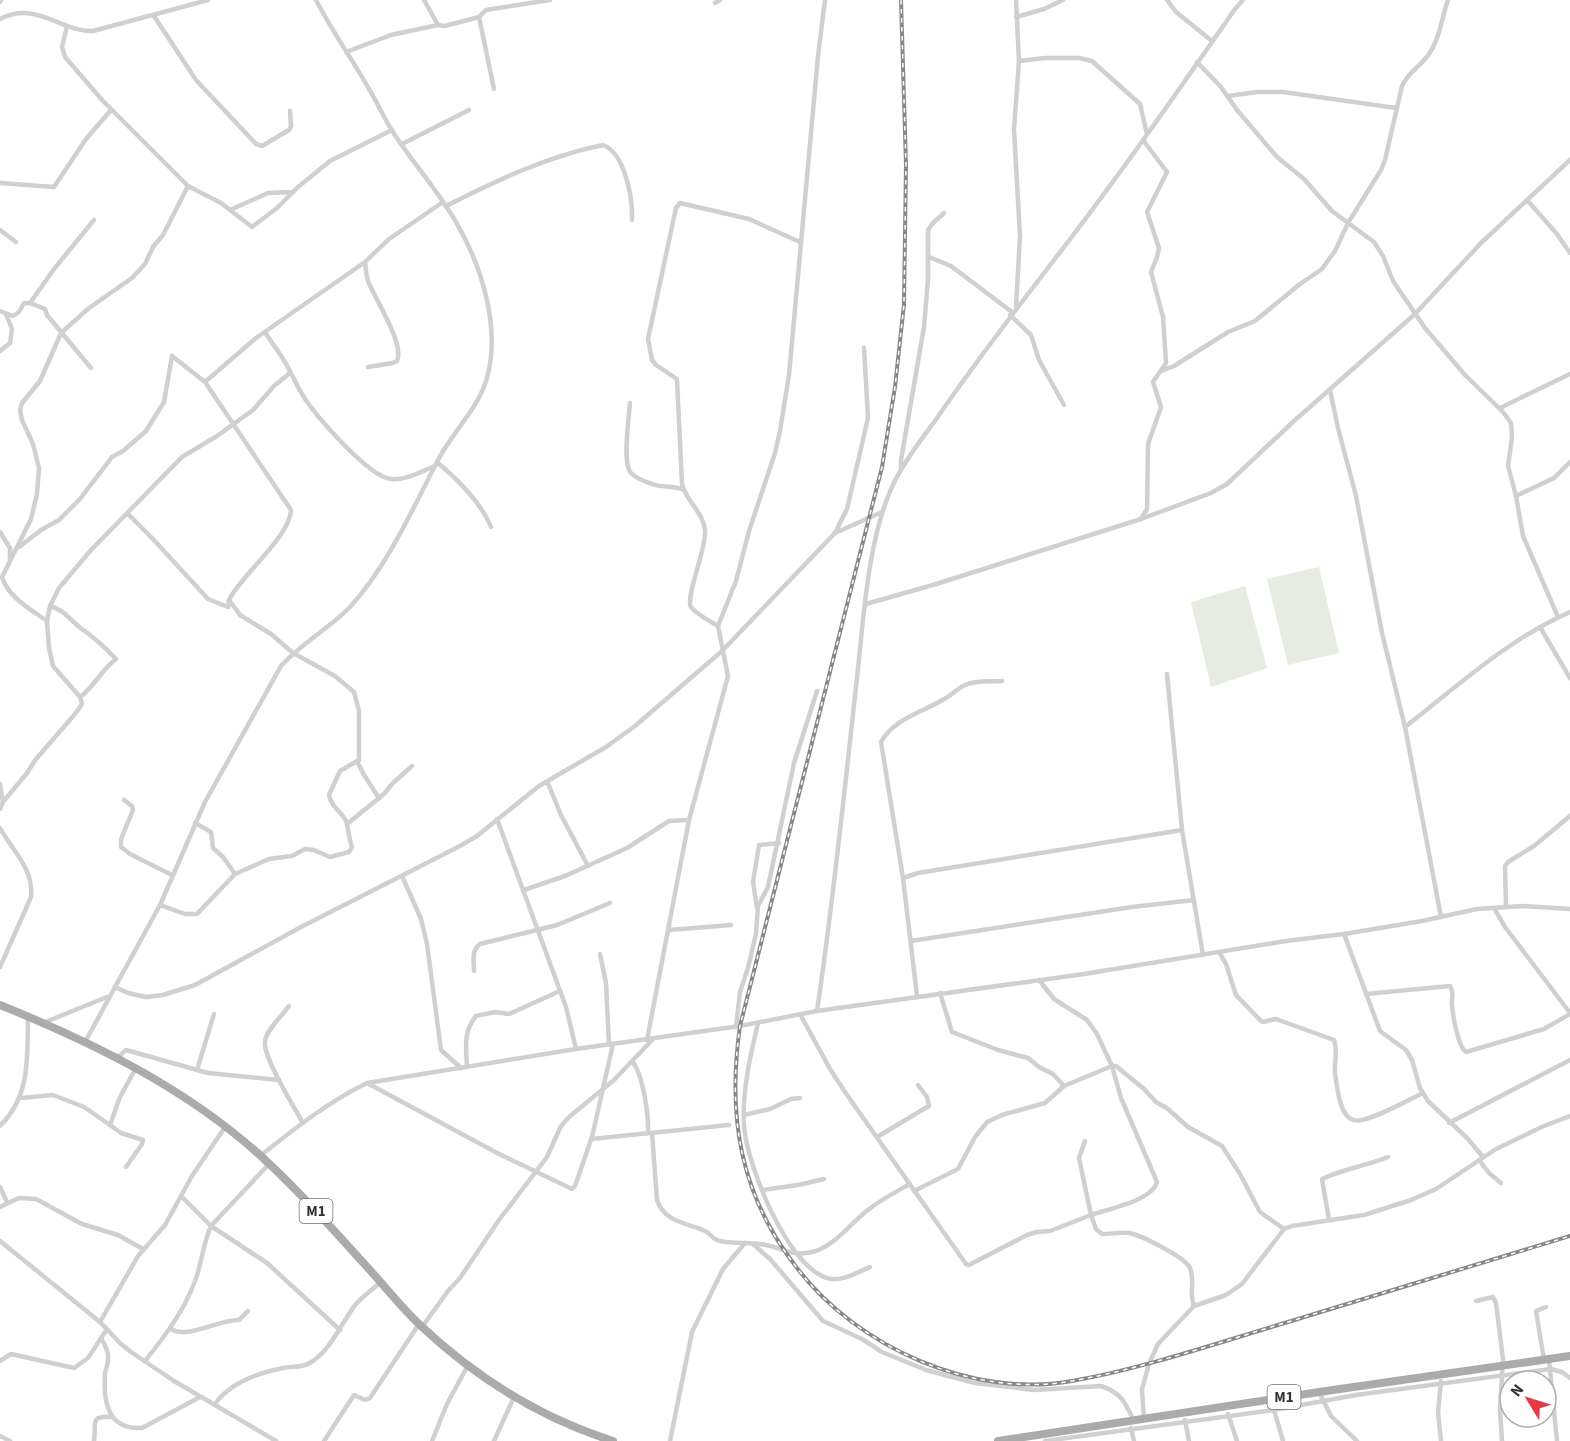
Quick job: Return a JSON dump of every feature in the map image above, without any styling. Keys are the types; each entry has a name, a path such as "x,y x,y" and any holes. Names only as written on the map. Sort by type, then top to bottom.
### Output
{"main road":[{"name":"M1","path":"0,1005 85,1042 136,1068 167,1086 225,1127 305,1198 420,1325 468,1365 514,1397 582,1431 613,1441"},
{"name":"M1","path":"998,1441 1132,1425 1144,1419 1227,1410 1318,1392 1441,1379 1502,1366 1570,1356"}],"street":[{"path":"0,19 13,14 33,14 51,18 66,26 93,31 208,0"},
{"path":"85,1042 160,905 195,823 233,750 281,666 293,653 340,616 359,595 393,546 436,464 486,384 492,351 490,319 483,286 465,241 444,204 392,130 316,0"},
{"path":"424,0 438,25"},
{"path":"346,52 391,35 438,25 445,26 479,17 486,10 550,0"},
{"path":"647,1040 689,820 728,676 718,626 736,581 780,431 789,375 825,0"},
{"path":"1016,0 1019,61 1014,129 1020,236 1016,307"},
{"path":"1016,17 1044,9 1064,0"},
{"path":"1167,0 1176,12 1212,41"},
{"path":"817,1011 829,928 866,604 874,546 883,512 901,470 1016,307 1054,261 1148,134 1243,0"},
{"path":"1161,371 1174,366 1228,332 1255,321 1322,269 1335,251 1348,223 1381,170 1405,79 1431,51 1448,0"},
{"path":"154,16 196,80 256,144 262,146 289,130 290,111"},
{"path":"479,17 494,89"},
{"path":"66,26 62,47 65,57 111,110 188,186 230,210 252,227 335,158 392,130"},
{"path":"1019,61 1045,58 1079,58 1092,61 1140,104 1148,134"},
{"path":"1197,62 1228,96 1277,157 1304,179 1332,211 1374,242 1383,256 1393,281 1442,350 1500,408 1510,423 1512,437 1508,466 1516,496 1522,536 1558,617"},
{"path":"1228,96 1257,92 1283,92 1396,108"},
{"path":"0,183 54,187 86,140 111,110"},
{"path":"402,144 469,110"},
{"path":"1142,519 1147,509 1147,450 1161,407 1153,382 1166,363 1163,317 1151,272 1159,248 1147,212 1167,172 1143,140"},
{"path":"205,382 264,332 365,262 389,239 444,204 551,160 603,145 607,147 627,180 633,207 632,220"},
{"path":"866,604 1142,519 1227,484 1415,314 1481,243 1570,160"},
{"path":"47,621 26,607 4,586 2,577 31,519 37,494 39,468 33,444 22,420 20,410 22,403 40,381 61,333 89,308 132,278 146,264 153,247 163,235 188,186"},
{"path":"230,210 271,192 293,192"},
{"path":"1527,200 1552,227 1570,253"},
{"path":"718,626 690,606 689,600 705,546 705,530 702,520 684,490 678,431 677,379 652,360 648,339 676,207 682,203 749,219 800,242"},
{"path":"901,470 900,460 924,327 929,257 928,231 944,213"},
{"path":"30,303 94,220"},
{"path":"0,230 16,242"},
{"path":"929,257 951,266 1011,314 1031,335 1039,360 1064,405"},
{"path":"365,262 367,279 386,316 399,354 397,361 393,363 368,367"},
{"path":"0,311 13,316 19,312 24,303 45,309 61,333 91,368"},
{"path":"0,351 10,343 12,328 6,314"},
{"path":"264,332 306,399 358,458 382,476 391,479 436,464"},
{"path":"115,987 146,997 163,995 195,985 301,927 460,846 547,781 606,747 635,726 722,651 835,533 847,509 868,418 864,348"},
{"path":"17,548 59,520 80,499 112,457 123,451 146,431 165,402 172,356 205,382 291,510 291,518 229,600 228,607"},
{"path":"0,809 3,802 82,704 80,697 53,666 49,648 47,621 50,606 59,588 92,550 182,457 253,410 274,386 290,373"},
{"path":"1500,408 1570,374"},
{"path":"1330,390 1356,496 1382,633 1406,727 1441,917"},
{"path":"630,403 626,450 629,470 632,474 653,485 676,486 684,490"},
{"path":"1516,496 1554,478 1570,462"},
{"path":"436,464 470,496 485,514 491,527"},
{"path":"835,533 883,512"},
{"path":"128,514 208,599 236,610 271,634 293,653 335,676 354,692 359,711 360,757 340,771 329,795 331,802 347,824 352,847 345,854 330,857 306,849 292,856 269,859 235,874 197,914 184,914 160,905"},
{"path":"0,532 10,548 10,560"},
{"path":"229,600 236,610"},
{"path":"50,606 68,615 96,638 116,659 105,666 90,690 80,697"},
{"path":"1406,727 1480,666 1512,643 1570,612"},
{"path":"1540,627 1570,678"},
{"path":"1167,674 1182,830 1203,955"},
{"path":"917,996 903,878 881,742 890,729 898,723 947,698 963,686 1002,681"},
{"path":"758,910 768,887 794,763 818,691"},
{"path":"357,761 363,776 379,798"},
{"path":"347,824 379,798 412,766"},
{"path":"547,781 561,815 588,866"},
{"path":"0,784 3,802"},
{"path":"124,800 132,806 133,810 121,839 121,847 130,854 172,875"},
{"path":"1506,907 1505,866 1534,846 1570,816"},
{"path":"497,819 566,1007 576,1049"},
{"path":"524,890 588,866 635,845 669,821 689,820"},
{"path":"195,823 211,832 213,848 235,874"},
{"path":"0,828 20,857 32,889 31,897 0,967"},
{"path":"903,878 929,871 1182,830"},
{"path":"736,1027 740,992 756,934 758,910 753,884 758,846 761,843 778,843"},
{"path":"402,876 421,919 427,944 441,1050 464,1067"},
{"path":"911,941 1121,908 1194,900"},
{"path":"474,971 474,953 478,946 537,931 610,903"},
{"path":"260,1156 303,1122 367,1083 576,1049 736,1027 817,1011 1344,934 1464,911 1539,906 1570,909"},
{"path":"1366,994 1450,986 1461,1049 1466,1052 1544,1029 1570,1014 1505,927 1494,908"},
{"path":"669,930 731,925"},
{"path":"1344,934 1380,1031 1402,1046 1412,1060 1428,1101 1468,1139 1489,1173 1502,1183"},
{"path":"1219,952 1226,964 1236,995 1261,1021 1276,1019 1334,1040 1336,1082 1344,1110 1352,1120 1370,1118 1423,1093"},
{"path":"367,1083 537,1173 573,1189 591,1139 611,1044 606,983 600,954"},
{"path":"800,1014 830,1069 968,1265 1027,1235 1050,1231 1146,1196 1156,1188 1157,1182 1121,1098 1112,1066 1094,1027 1080,1015 1058,1003 1039,980"},
{"path":"464,1067 465,1038 476,1016 495,1011 509,1014 560,991"},
{"path":"940,993 952,1032 998,1050 1028,1058 1053,1074 1064,1086"},
{"path":"43,1023 108,997"},
{"path":"289,1006 268,1033 264,1042 266,1052 279,1080 303,1122"},
{"path":"197,1070 214,1014"},
{"path":"0,1126 14,1111 21,1098 27,1068 28,1016"},
{"path":"758,1023 745,1080 744,1130 762,1190 779,1227 796,1254 816,1272 830,1279 849,1276 870,1267"},
{"path":"324,1441 354,1395 365,1400 370,1398 420,1325 460,1278 499,1220 537,1173 548,1157 561,1126 600,1092 653,1039"},
{"path":"117,1058 126,1050 220,1075 279,1080"},
{"path":"1449,1123 1570,1060"},
{"path":"632,1061 637,1067 642,1085 657,1200 660,1208 665,1215 704,1231 715,1239 770,1246 796,1254 814,1251 848,1230 867,1210 910,1184"},
{"path":"914,1191 958,1169 975,1137 987,1122 1002,1114 1045,1103 1064,1086 1112,1066 1118,1067 1156,1102 1194,1131 1222,1146 1260,1212 1284,1229"},
{"path":"110,1125 116,1105 136,1068"},
{"path":"877,1137 928,1106 927,1097 918,1085"},
{"path":"21,1098 53,1095 78,1104 121,1133 143,1140 126,1167"},
{"path":"744,1115 770,1109 791,1099 800,1098"},
{"path":"1144,1419 1142,1389 1153,1353 1167,1333 1194,1306 1226,1295 1242,1284 1284,1229 1381,1212 1436,1189 1481,1158 1525,1135 1570,1116"},
{"path":"591,1139 729,1125"},
{"path":"100,1322 143,1249 165,1225 192,1176 225,1127"},
{"path":"1084,1140 1079,1158 1096,1229 1102,1234 1126,1233 1139,1236 1184,1261 1190,1268 1191,1295 1194,1306"},
{"path":"1329,1220 1322,1179 1339,1171 1363,1167 1388,1157"},
{"path":"145,1361 170,1328 186,1301 195,1280 211,1226 269,1164"},
{"path":"762,1190 824,1179"},
{"path":"0,1187 7,1202"},
{"path":"181,1196 211,1226 267,1263 340,1330"},
{"path":"0,1207 19,1198 36,1199 82,1224 118,1235 143,1249"},
{"path":"0,1241 100,1322 121,1344 200,1397 276,1441"},
{"path":"670,1441 692,1332 723,1269 745,1243"},
{"path":"753,1244 770,1259 823,1320 862,1339 882,1352 926,1370 975,1383 1034,1390 1101,1386 1110,1389 1123,1398 1132,1425 1134,1441"},
{"path":"214,1404 224,1394 248,1379 285,1367 310,1363 325,1349 356,1305 381,1282"},
{"path":"1476,1301 1493,1297 1496,1303 1502,1369"},
{"path":"1546,1307 1536,1311 1546,1360 1551,1369"},
{"path":"170,1328 176,1333 184,1333 224,1321 239,1320 248,1311"},
{"path":"0,1361 11,1354 74,1368 88,1358 106,1329"},
{"path":"101,1338 108,1354 105,1393 107,1404 112,1417 122,1425 132,1429 142,1428 200,1397"},
{"path":"432,1441 447,1404 468,1365"},
{"path":"1045,1441 1076,1439 1132,1425 1185,1420 1227,1410 1274,1410 1441,1379 1498,1376"},
{"path":"1440,1441 1438,1413 1441,1379"},
{"path":"1318,1392 1331,1416 1357,1441"},
{"path":"494,1441 514,1397"},
{"path":"1227,1410 1237,1441"},
{"path":"1274,1410 1283,1441"},
{"path":"94,1441 94,1424 97,1418 112,1417"},
{"path":"1185,1420 1189,1441"},
{"path":"0,1436 10,1441"}],"shaded area":[{"path":"1319,567 1339,653 1288,665 1267,579"},
{"path":"1245,586 1267,668 1211,687 1191,602"}],"railway":[{"path":"901,0 906,165 904,304 895,387 882,467 740,1026 736,1060 735,1092 742,1154 750,1183 762,1212 797,1268 822,1296 851,1322 884,1343 920,1361 957,1374 996,1382 1034,1385 1099,1376 1154,1362 1570,1236"}]}
